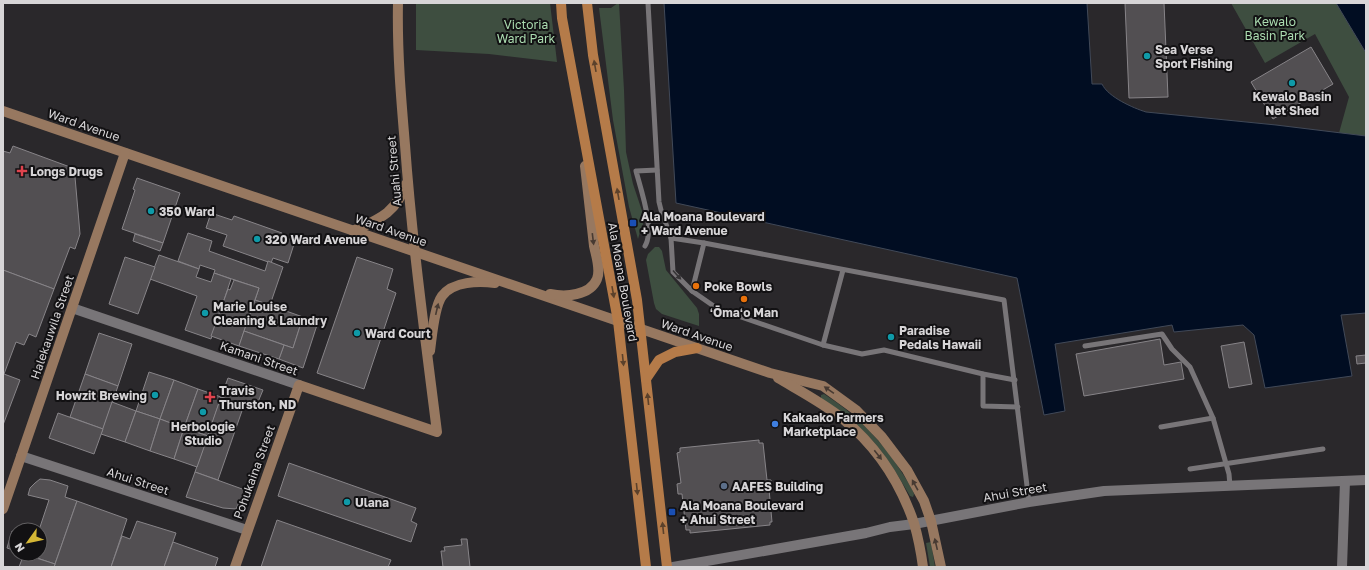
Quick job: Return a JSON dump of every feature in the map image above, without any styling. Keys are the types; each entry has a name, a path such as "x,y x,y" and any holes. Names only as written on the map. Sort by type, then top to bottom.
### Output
{"main road":[{"name":"Ala Moana Boulevard","path":"561,3 562,18 582,130 618,322 646,567"},
{"name":"Ala Moana Boulevard","path":"587,3 593,55 634,280 641,329 667,567"},
{"path":"646,379 659,360 675,352 697,348"}],"street":[{"name":"Auahi Street","path":"398,3 399,65 414,252 437,432"},
{"name":"Ward Avenue","path":"3,111 770,373 823,386 856,410 882,437 907,470 924,501 931,520 941,567"},
{"path":"428,361 439,303 442,295 448,290 462,285 490,283 555,295 574,294 590,288 598,278 582,130"},
{"name":"Halekauwila Street","path":"3,509 125,153"},
{"path":"353,231 385,215 396,205 402,196 408,180"},
{"name":"Kamani Street","path":"72,308 437,432"},
{"name":"Ward Avenue","path":"770,373 842,418 868,443 897,483 914,524 924,567"},
{"name":"Pohukaina Street","path":"235,567 299,385"},
{"name":"Ahui Street","path":"21,456 247,530"},
{"name":"Ahui Street","path":"672,567 866,533 890,527 914,524 1029,502 1104,491 1366,480"},
{"path":"1342,567 1345,481"}],"lane":[{"path":"648,3 660,208 671,238 673,272 692,291 718,309 823,345 862,354 884,350 983,374 1015,380"},
{"path":"645,246 648,241 649,230 636,171 657,170"},
{"path":"671,238 1004,300 1029,502"},
{"path":"692,291 704,243"},
{"path":"823,345 843,270"},
{"path":"1085,346 1162,334 1172,349 1190,367 1213,418 1229,474 1230,486"},
{"path":"983,374 983,406 1018,407"},
{"path":"1161,427 1213,418"},
{"path":"1190,469 1323,449"}],"green space":[{"name":"Victoria Ward Park","path":"416,3 550,3 557,62 489,54 416,50"},
{"path":"618,3 624,90 626,152 633,184 642,211 643,225 638,239 629,207 613,120 599,8 611,8"},
{"name":"Kewalo Basin Park","path":"1231,3 1336,3 1366,53 1366,136 1339,133 1349,97 1315,34 1265,63"},
{"path":"655,247 659,247 662,251 666,270 697,308 699,314 699,326 662,314 656,309 646,260 648,254"},
{"path":"824,394 863,424 874,436 903,474 912,489 914,494 913,497 910,496 894,469 876,444 856,425 821,399 821,395"},
{"path":"931,542 935,567 930,567 926,543"}],"water":[{"path":"664,3 1087,3 1092,84 1102,84 1105,89 1115,98 1134,108 1146,112 1366,136 1366,313 1341,315 1352,376 1265,388 1254,335 1243,325 1174,332 1172,325 1055,344 1065,411 1044,415 1017,278 676,203"},
{"path":"1336,3 1366,3 1366,53"}],"building":[{"name":"Sea Verse Sport Fishing","path":"1125,3 1164,3 1168,97 1129,98"},
{"name":"Kewalo Basin Net Shed","path":"1311,47 1333,84 1273,119 1251,82"},
{"path":"13,146 70,167 75,177 80,234 75,249 70,247 54,289 3,270 3,151 10,153"},
{"name":"350 Ward","path":"137,178 180,193 163,243 122,229 135,190 133,189"},
{"name":"320 Ward Avenue","path":"211,213 232,220 234,216 282,233 281,236 295,241 288,263 273,258 271,263 223,246 227,235 206,228"},
{"path":"188,233 212,241 209,251 265,271 268,261 283,267 270,305 255,300 259,288 214,273 215,270 200,265 199,269 178,261"},
{"path":"135,234 163,243 160,251 133,241"},
{"name":"Marie Louise Cleaning & Laundry","path":"159,255 199,269 196,277 211,282 214,273 231,279 211,339 185,330 197,296 150,279"},
{"path":"125,257 155,267 138,314 109,304"},
{"name":"Ward Court","path":"357,257 393,269 387,289 396,293 364,389 317,373"},
{"path":"3,270 54,289 36,337 29,334 24,345 16,342 4,374 20,380 3,425"},
{"path":"234,280 259,288 239,346 211,336 228,289 230,290"},
{"path":"255,300 303,317 293,348 244,331"},
{"path":"302,320 317,325 303,368 279,359 284,345 293,348"},
{"path":"244,331 284,345 279,359 239,346"},
{"path":"99,333 132,344 118,386 85,374"},
{"path":"1160,339 1164,365 1181,362 1184,379 1084,396 1076,354"},
{"path":"1244,342 1252,384 1229,388 1221,346"},
{"path":"1366,355 1366,363 1357,364 1356,356"},
{"name":"Howzit Brewing","path":"149,372 174,380 160,419 136,411"},
{"path":"85,374 118,386 103,429 70,417"},
{"path":"228,378 263,390 255,409 221,397"},
{"path":"174,380 198,389 184,428 160,419"},
{"name":"Herbologie Studio","path":"198,389 221,397 208,436 184,428"},
{"path":"221,397 244,405 218,480 195,472"},
{"path":"112,402 136,411 125,442 101,434"},
{"path":"136,411 160,419 150,451 125,442"},
{"path":"58,413 103,429 94,454 49,438"},
{"path":"160,419 184,428 174,459 150,451"},
{"path":"184,428 208,436 197,467 174,459"},
{"name":"AAFES Building","path":"759,440 759,443 763,443 767,480 771,480 772,489 769,489 772,522 770,522 770,525 690,533 690,530 686,530 682,494 678,494 677,484 681,483 677,453 680,452 680,448"},
{"name":"Ulana","path":"289,463 416,508 411,521 417,524 411,542 278,496"},
{"path":"195,472 245,490 236,509 223,508 186,497"},
{"path":"40,479 50,480 68,486 65,497 77,501 55,564 48,562 48,522 42,522 49,500 28,495 30,488"},
{"path":"77,501 127,519 111,567 54,567"},
{"path":"277,520 391,560 388,567 261,567"},
{"path":"137,521 176,533 164,567 111,567 122,536 130,539"},
{"path":"461,539 467,539 470,567 443,567 441,551 445,551 444,547 462,545"},
{"path":"173,542 218,558 215,567 164,567"},
{"path":"21,562 48,562 55,564 54,567 19,567"}],"place":[{"name":"Sea Verse Sport Fishing","path":"1147,56"},
{"name":"Kewalo Basin Net Shed","path":"1292,83"},
{"name":"Longs Drugs","path":"22,171"},
{"name":"350 Ward","path":"151,211"},
{"name":"Ala Moana Boulevard + Ward Avenue","path":"633,223"},
{"name":"320 Ward Avenue","path":"257,239"},
{"name":"Poke Bowls","path":"696,286"},
{"name":"ʻŌmaʻo Man","path":"744,299"},
{"name":"Marie Louise Cleaning & Laundry","path":"205,313"},
{"name":"Ward Court","path":"357,333"},
{"name":"Paradise Pedals Hawaii","path":"891,337"},
{"name":"Howzit Brewing","path":"155,395"},
{"name":"Travis Thurston, ND","path":"210,397"},
{"name":"Herbologie Studio","path":"203,412"},
{"name":"Kakaako Farmers Marketplace","path":"775,424"},
{"name":"AAFES Building","path":"724,486"},
{"name":"Ulana","path":"347,502"},
{"name":"Ala Moana Boulevard + Ahui Street","path":"672,512"}]}
